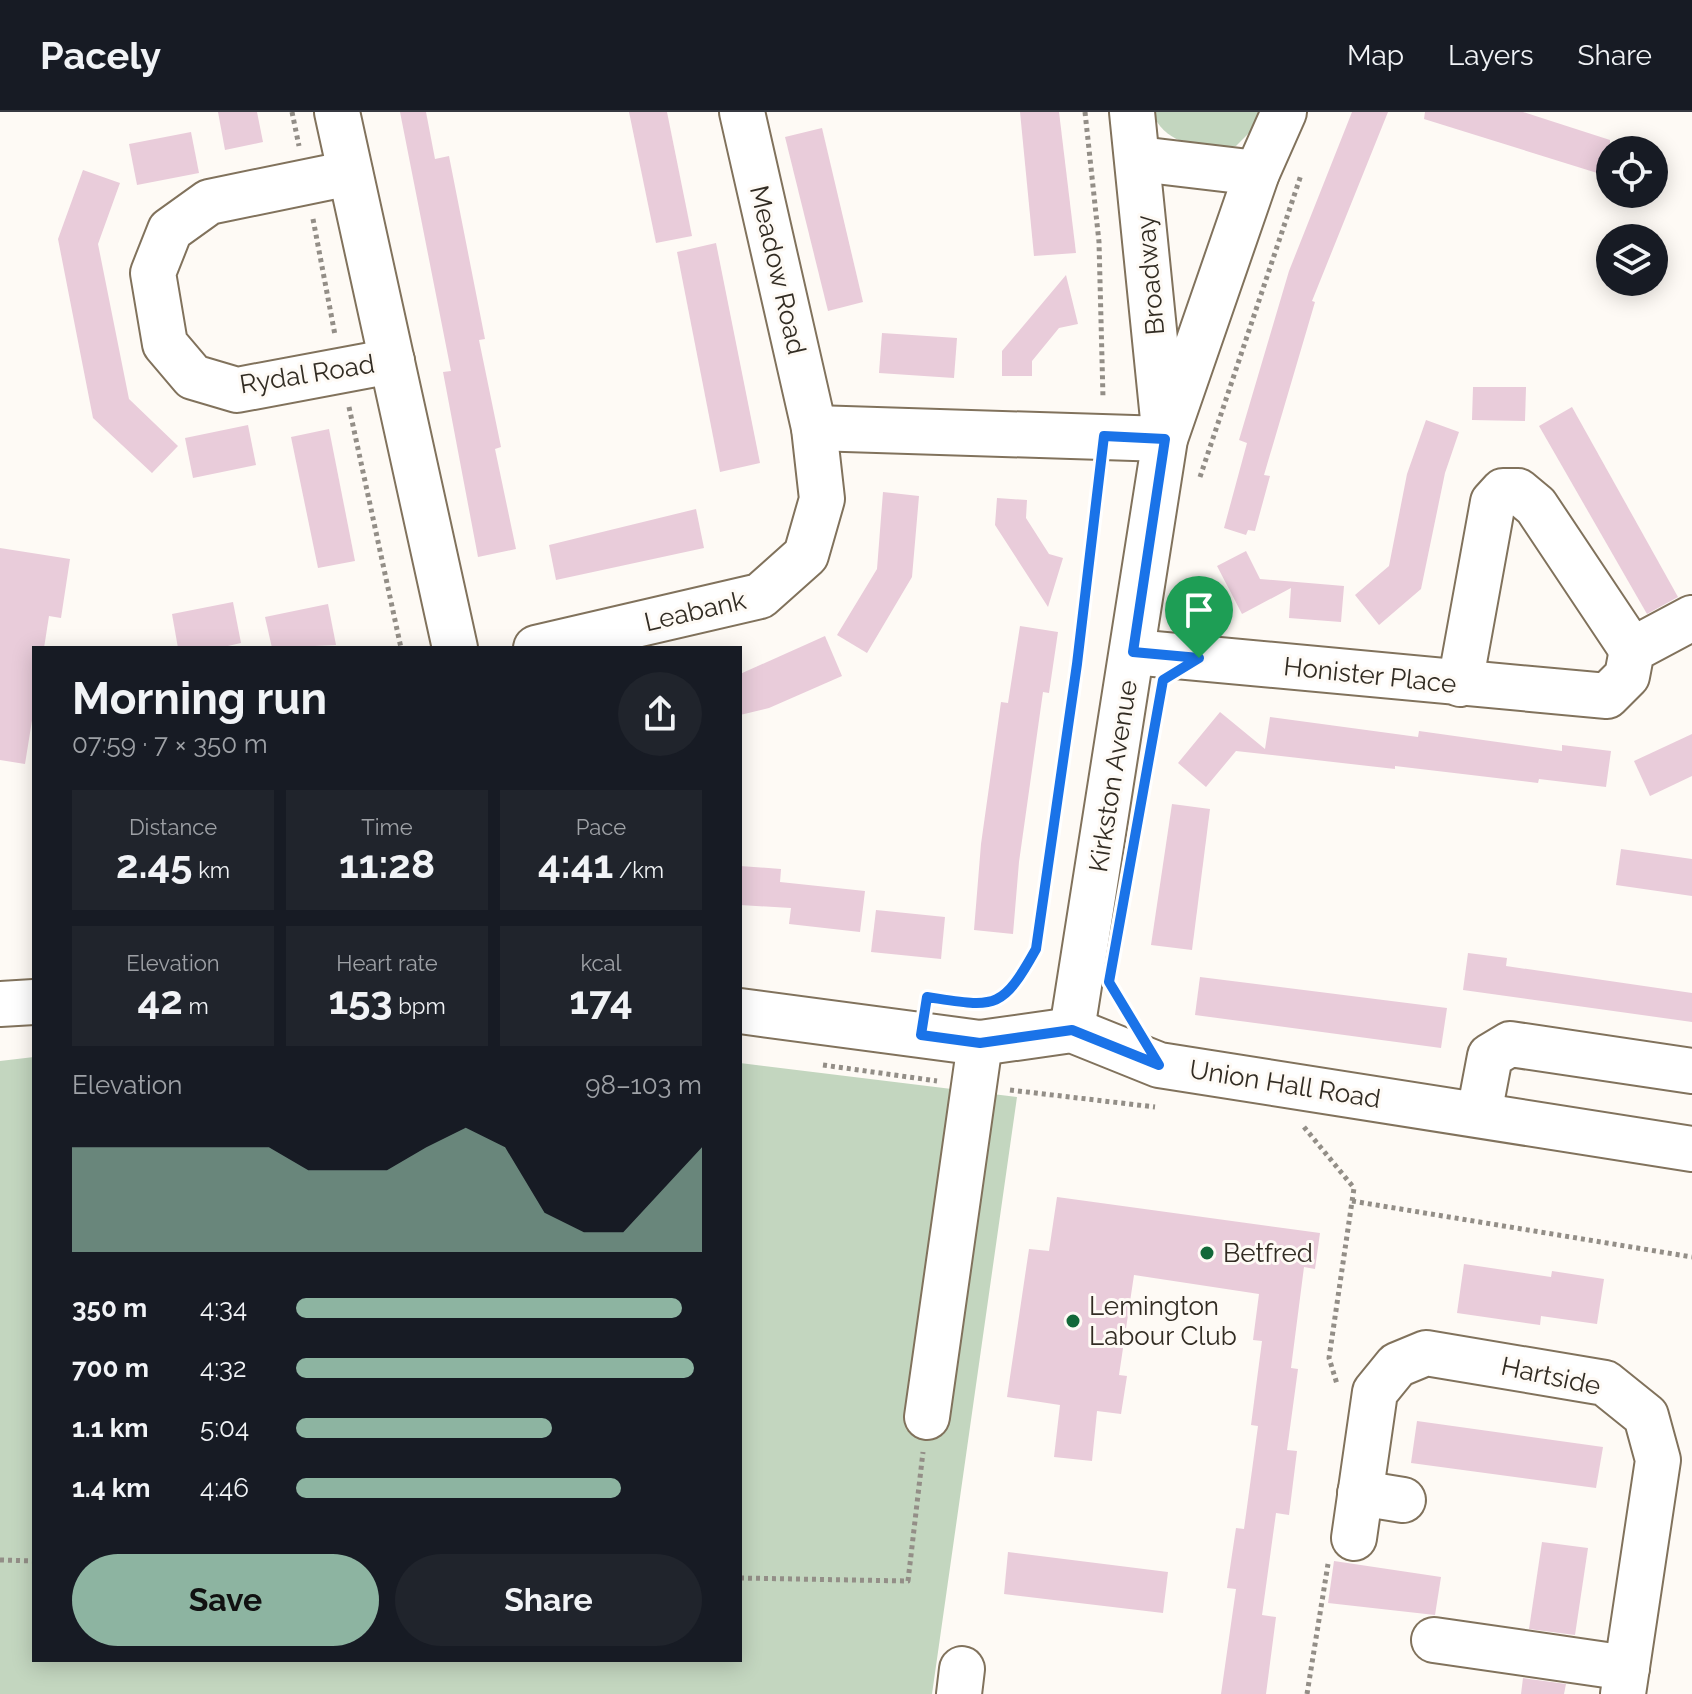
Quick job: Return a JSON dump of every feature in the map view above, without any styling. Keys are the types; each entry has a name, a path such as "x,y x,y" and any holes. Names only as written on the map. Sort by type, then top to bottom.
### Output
{"street":[{"name":"Rydal Road","path":"337,112 455,646"},
{"name":"Meadow Road","path":"742,112 814,428"},
{"name":"Broadway","path":"1132,112 1165,439"},
{"name":"Kirkston Avenue","path":"1072,1030 1165,439 1257,173 1284,112"},
{"path":"1139,159 1257,173"},
{"name":"Rydal Road","path":"350,173 209,202 170,230 153,273 165,344 193,377 237,390 392,361"},
{"path":"814,428 1165,439"},
{"name":"Leabank","path":"545,646 760,596 806,555 822,499 814,428"},
{"path":"1460,684 1493,502 1503,491 1518,491 1536,506 1632,650 1692,618"},
{"name":"Honister Place","path":"1133,652 1607,696 1627,676 1632,650"},
{"path":"0,1004 32,1002"},
{"name":"Union Hall Road","path":"742,1011 1072,1030 1159,1065 1692,1149"},
{"path":"927,1417 982,1024"},
{"path":"1479,1114 1490,1056 1510,1044 1692,1071"},
{"name":"Hartside","path":"1354,1538 1375,1392 1397,1365 1426,1353 1605,1383 1646,1416 1658,1460 1625,1681"},
{"path":"1360,1493 1403,1500"},
{"path":"1434,1640 1625,1681"}],"path":[{"path":"982,1024 1014,988 1036,949 1077,664 1104,436 1099,242 1085,112"},
{"path":"1199,481 1303,171"},
{"path":"1308,1088 1301,1123 1354,1188 1329,1358 1337,1386"},
{"path":"1352,1201 1692,1257"},
{"path":"742,1578 908,1581 927,1417"},
{"path":"0,1560 32,1561"}],"green space":[{"path":"1152,112 1262,112 1256,126 1236,146 1224,146 1199,145 1176,139 1158,124"},
{"path":"32,1057 32,1662 742,1662 742,1063 1017,1097 932,1694 0,1694 0,1061"}],"building":[{"path":"218,112 257,112 263,142 225,150"},
{"path":"400,112 426,112 435,159 449,156 485,339 479,340 501,447 495,449 516,549 478,557 443,372 451,371"},
{"path":"629,112 667,112 692,236 656,243"},
{"path":"1020,112 1059,112 1076,253 1034,256"},
{"path":"1352,112 1388,112 1312,301 1315,302 1264,475 1270,476 1255,531 1248,530 1246,535 1224,528 1247,443 1239,440 1289,271"},
{"path":"1425,112 1523,112 1598,136 1596,173 1424,119"},
{"path":"822,128 863,302 828,311 785,137"},
{"path":"191,132 199,173 137,185 129,144"},
{"path":"83,170 120,183 98,244 129,399 178,446 152,473 93,418 58,239"},
{"path":"716,243 760,463 720,472 677,252"},
{"path":"1066,275 1078,324 1059,328 1032,361 1032,376 1002,376 1002,351"},
{"path":"882,333 957,338 954,378 879,373"},
{"path":"1473,387 1526,387 1525,421 1472,420"},
{"path":"1572,407 1678,597 1647,614 1539,426"},
{"path":"1426,420 1459,432 1445,473 1421,589 1379,625 1355,595 1389,566 1407,474"},
{"path":"248,425 256,465 193,478 185,438"},
{"path":"329,429 355,561 318,568 291,437"},
{"path":"883,492 919,496 912,577 867,653 837,635 877,569"},
{"path":"997,498 1027,500 1026,518 1049,554 1063,558 1048,607 995,525"},
{"path":"696,509 704,548 556,580 549,545"},
{"path":"0,548 70,559 61,618 49,616 44,646 32,646 32,720 25,764 0,760"},
{"path":"1246,551 1260,579 1344,586 1341,622 1289,618 1291,588 1242,614 1217,566"},
{"path":"233,602 241,643 178,646 172,614"},
{"path":"328,604 336,645 272,646 265,617"},
{"path":"1020,626 1058,632 1049,693 1043,692 1019,862 1013,934 974,930 981,844 1001,702 1008,703"},
{"path":"825,636 842,676 769,708 742,715 742,673"},
{"path":"1220,712 1265,749 1270,717 1418,737 1419,731 1562,751 1562,745 1611,751 1606,787 1539,779 1538,783 1236,751 1206,787 1178,763"},
{"path":"1692,734 1692,776 1650,796 1634,761"},
{"path":"1172,804 1210,809 1192,950 1151,945"},
{"path":"1621,849 1692,859 1692,896 1616,885"},
{"path":"742,866 781,869 780,882 865,891 860,932 789,924 791,908 742,905"},
{"path":"876,910 945,917 941,959 871,952"},
{"path":"1468,953 1507,958 1506,966 1692,993 1692,1022 1463,990"},
{"path":"1200,977 1447,1008 1441,1048 1195,1015"},
{"path":"1057,1197 1320,1233 1315,1269 1304,1267 1291,1368 1298,1369 1287,1450 1297,1451 1289,1515 1276,1513 1262,1615 1276,1617 1266,1694 1221,1694 1236,1589 1227,1588 1236,1528 1244,1529 1258,1426 1251,1425 1262,1341 1253,1340 1259,1294 1134,1275 1119,1375 1127,1376 1121,1414 1097,1411 1092,1461 1054,1457 1060,1405 1007,1397 1029,1249 1049,1251"},
{"path":"1464,1264 1551,1277 1552,1271 1604,1279 1597,1324 1541,1316 1540,1325 1457,1313"},
{"path":"1417,1421 1603,1447 1596,1488 1411,1463"},
{"path":"1542,1542 1588,1548 1575,1635 1529,1629"},
{"path":"1008,1552 1168,1572 1163,1613 1004,1594"},
{"path":"1334,1561 1441,1577 1435,1615 1328,1603"},
{"path":"1523,1678 1566,1684 1564,1694 1521,1694"}],"place":[{"name":"Betfred","path":"1207,1253"},
{"name":"Lemington Labour Club","path":"1073,1321"}],"route":[{"path":"1104,436 1165,439 1133,652 1199,658 1163,680 1109,982 1159,1065 1072,1030 980,1043 921,1035 927,997 985,1006 1014,988 1036,949 1077,664 1104,436"}]}
